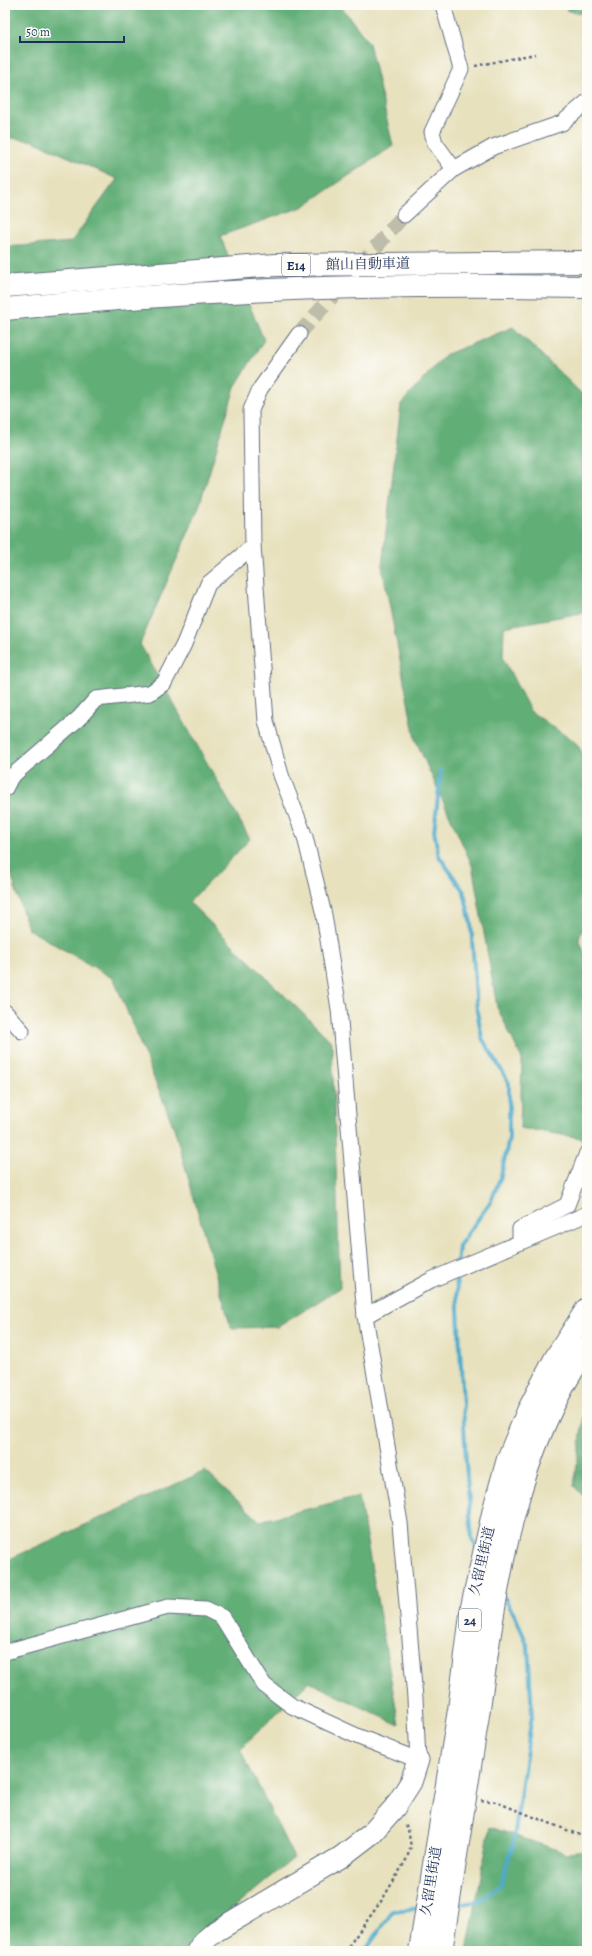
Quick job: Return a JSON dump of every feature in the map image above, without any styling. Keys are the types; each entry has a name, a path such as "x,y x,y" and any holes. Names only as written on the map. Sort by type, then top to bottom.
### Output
{"main road":[{"name":"館山自動車道","path":"5,286 275,265 587,262"},
{"name":"館山自動車道","path":"5,309 278,289 509,285 587,287"},
{"name":"久留里街道","path":"420,1951 459,1710 472,1607 494,1509 508,1460 528,1411 555,1358 587,1309"},
{"name":"久留里街道","path":"441,1951 492,1616 508,1535 528,1470 547,1419 573,1367 587,1348"}],"street":[{"path":"443,5 460,69 432,132 436,143 454,169"},
{"path":"404,215 454,169 493,147 562,123 587,102"},
{"path":"197,1951 204,1941 216,1931 341,1857 371,1834 395,1807 412,1782 418,1760 415,1698 400,1523 365,1316 339,1009 324,915 306,837 281,775 266,721 253,546 251,410 260,389 299,334"},
{"path":"5,789 11,777 79,718 96,699 150,693 164,683 184,644 208,584 253,546"},
{"path":"5,1012 22,1031"},
{"path":"520,1242 520,1229 567,1205 587,1153"},
{"path":"365,1316 431,1280 587,1214"},
{"path":"5,1652 168,1607 206,1609 222,1617 264,1685 292,1706 359,1737 418,1760"}],"path":[{"path":"460,69 535,54"},
{"path":"465,1797 496,1802 587,1838"},
{"path":"345,1951 382,1900 406,1860 411,1847 408,1829 395,1807"}],"green space":[{"path":"5,5 340,5 369,43 393,146 302,207 220,236 264,340 235,387 198,510 140,644 250,839 189,902 332,1042 340,1288 278,1327 231,1328 174,1128 114,979 28,929 5,855 5,247 71,242 117,179 33,141 5,137"},
{"path":"561,5 587,5 587,15 569,11"},
{"path":"513,327 587,399 587,612 504,627 503,658 530,711 576,743 587,760 587,917 579,939 587,960 587,1139 520,1128 522,1059 497,1007 472,865 415,739 382,566 401,404 445,355"},
{"path":"587,1392 587,1500 574,1486"},
{"path":"205,1471 260,1521 359,1496 399,1725 309,1682 240,1749 294,1858 189,1945 184,1951 5,1951 5,1561"},
{"path":"490,1827 566,1853 587,1851 587,1951 467,1951"}],"waterway":[{"path":"441,771 434,831 439,856 464,892 471,924 477,1011 482,1038 509,1083 509,1138 501,1176 491,1201 459,1246 457,1266"},
{"path":"456,1272 466,1463 472,1539 477,1549"},
{"path":"456,1904 479,1902 500,1885 513,1845 532,1715 528,1646 515,1616 504,1597"},
{"path":"365,1951 393,1911 421,1908"}],"tunnel":[{"path":"299,334 404,215"}]}
